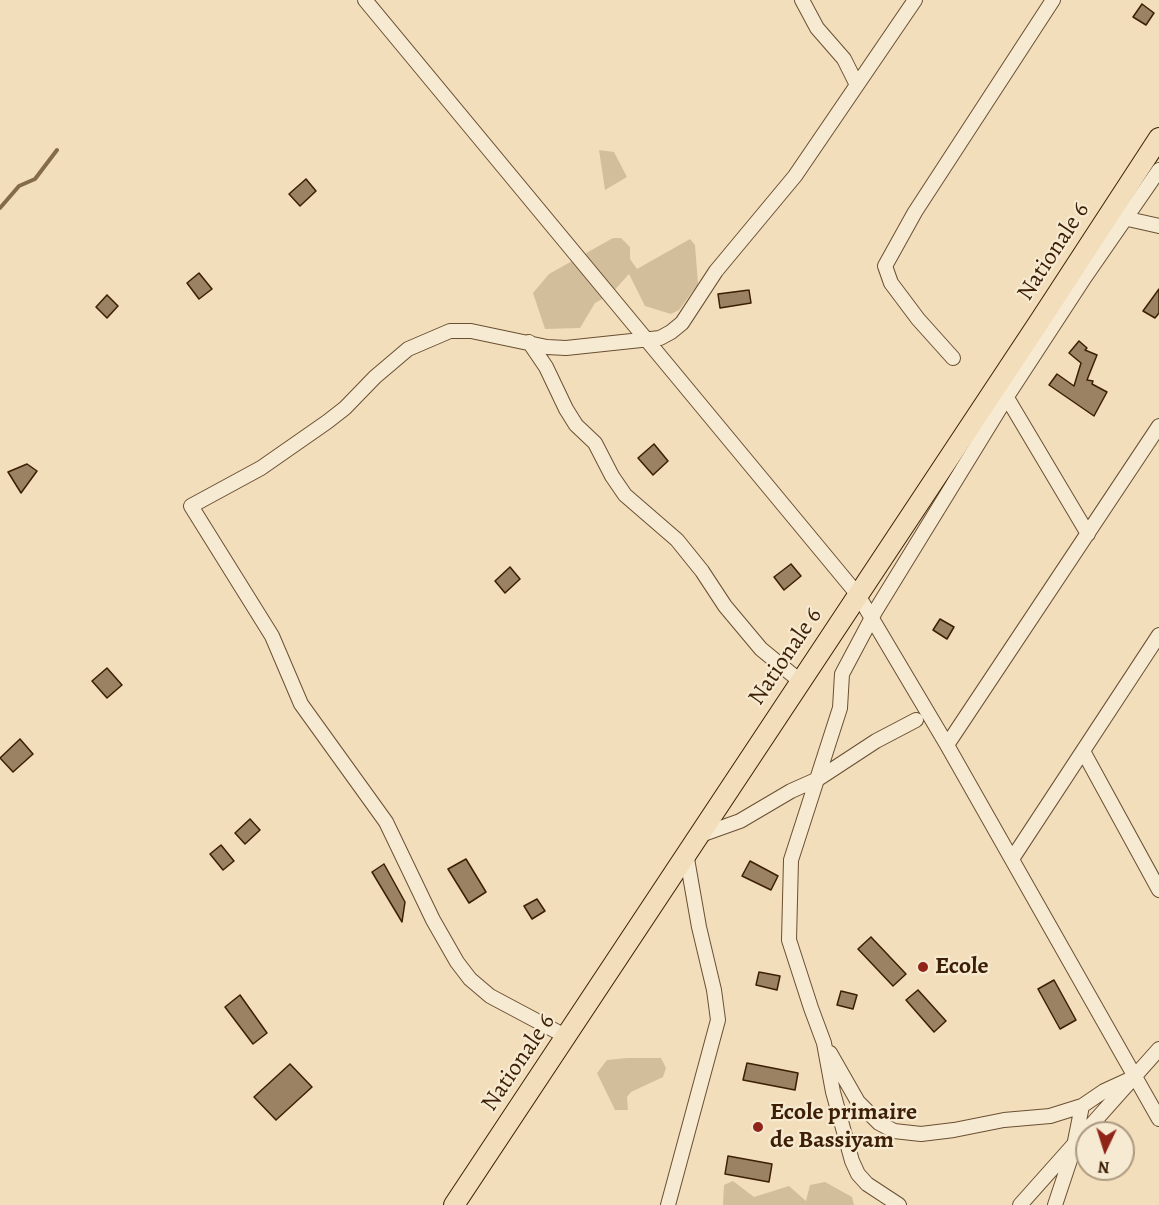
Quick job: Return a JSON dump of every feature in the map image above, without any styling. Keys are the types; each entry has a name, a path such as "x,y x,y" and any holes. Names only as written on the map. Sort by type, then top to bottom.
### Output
{"main road":[{"name":"Nationale 6","path":"454,1205 800,681 1003,390 1116,217 1159,138"}],"street":[{"path":"365,0 858,595 947,745 1159,1119"},
{"path":"802,0 817,27 844,59 857,85"},
{"path":"567,1037 490,996 457,962 433,920 386,822 301,704 285,664 258,610 232,574 190,506 261,468 327,422 408,349 450,331 471,331 547,347 566,348 660,338 672,332 682,323 716,271 795,176 915,0"},
{"path":"953,358 918,319 891,283 885,266 915,212 1053,0"},
{"path":"1116,217 1159,170"},
{"path":"1116,217 1159,226"},
{"path":"529,342 546,367 576,425 596,443 612,477 625,495 677,540 702,571 725,606 761,649 800,681"},
{"path":"899,1205 867,1184 858,1174 852,1161 833,1092 824,1043 789,940 791,860 840,708 842,674 1003,390 1088,534"},
{"path":"947,745 1159,426"},
{"path":"1012,860 1155,640"},
{"path":"1155,640 1159,660"},
{"path":"698,836 740,821 791,792 818,780 876,741 916,720"},
{"path":"1083,751 1159,890"},
{"path":"668,1205 718,1020 686,853"},
{"path":"824,1043 858,1102 879,1123 894,1131 921,1134 1004,1120 1050,1116 1082,1106 1104,1091 1135,1076"},
{"path":"1095,1121 1159,1049"},
{"path":"1079,1121 1082,1106"},
{"path":"1020,1205 1075,1143"},
{"path":"1055,1205 1075,1143"}],"shaded area":[{"path":"599,150 614,152 627,177 605,190"},
{"path":"613,238 621,238 630,247 630,259 637,269 690,239 695,245 698,284 679,310 671,314 645,306 629,274 611,294 595,303 580,328 545,329 533,293 549,274"},
{"path":"661,1058 666,1068 663,1077 631,1092 627,1097 628,1110 615,1110 597,1073 607,1060"},
{"path":"733,1181 754,1197 789,1186 806,1201 810,1185 825,1182 852,1197 854,1205 723,1205 724,1185"}],"building":[{"path":"1142,4 1154,13 1146,25 1133,17"},
{"path":"306,179 316,191 300,206 289,194"},
{"path":"199,273 212,289 199,299 187,283"},
{"path":"1159,289 1159,313 1155,318 1143,311"},
{"path":"749,290 751,303 720,308 718,294"},
{"path":"107,295 118,306 107,318 96,307"},
{"path":"1079,341 1087,348 1085,350 1097,355 1087,380 1093,381 1092,384 1107,392 1094,416 1049,385 1057,374 1074,386 1081,363 1069,353"},
{"path":"654,444 668,461 653,475 638,458"},
{"path":"27,464 37,471 21,493 8,472"},
{"path":"791,564 801,576 784,590 774,577"},
{"path":"510,567 520,579 505,593 495,581"},
{"path":"940,619 954,627 947,639 933,630"},
{"path":"107,668 122,685 107,698 92,681"},
{"path":"20,739 33,754 13,772 0,758"},
{"path":"250,819 260,830 245,844 235,833"},
{"path":"221,845 234,861 223,870 210,854"},
{"path":"466,859 486,892 469,903 448,869"},
{"path":"750,861 778,876 771,890 742,876"},
{"path":"384,864 405,902 402,922 372,872"},
{"path":"537,899 545,911 532,919 524,906"},
{"path":"871,937 906,974 893,986 858,949"},
{"path":"759,972 780,976 777,990 756,985"},
{"path":"1054,980 1076,1020 1060,1029 1038,989"},
{"path":"918,990 946,1021 934,1032 906,1000"},
{"path":"841,991 857,995 853,1009 837,1005"},
{"path":"240,995 267,1033 253,1044 225,1007"},
{"path":"747,1063 798,1073 795,1090 743,1080"},
{"path":"290,1064 312,1087 276,1120 254,1097"},
{"path":"728,1156 772,1164 769,1182 725,1174"}],"waterway":[{"path":"0,208 19,186 35,179 57,150"}],"place":[{"name":"Ecole","path":"923,967"},
{"name":"Ecole primaire de Bassiyam","path":"758,1127"}]}
